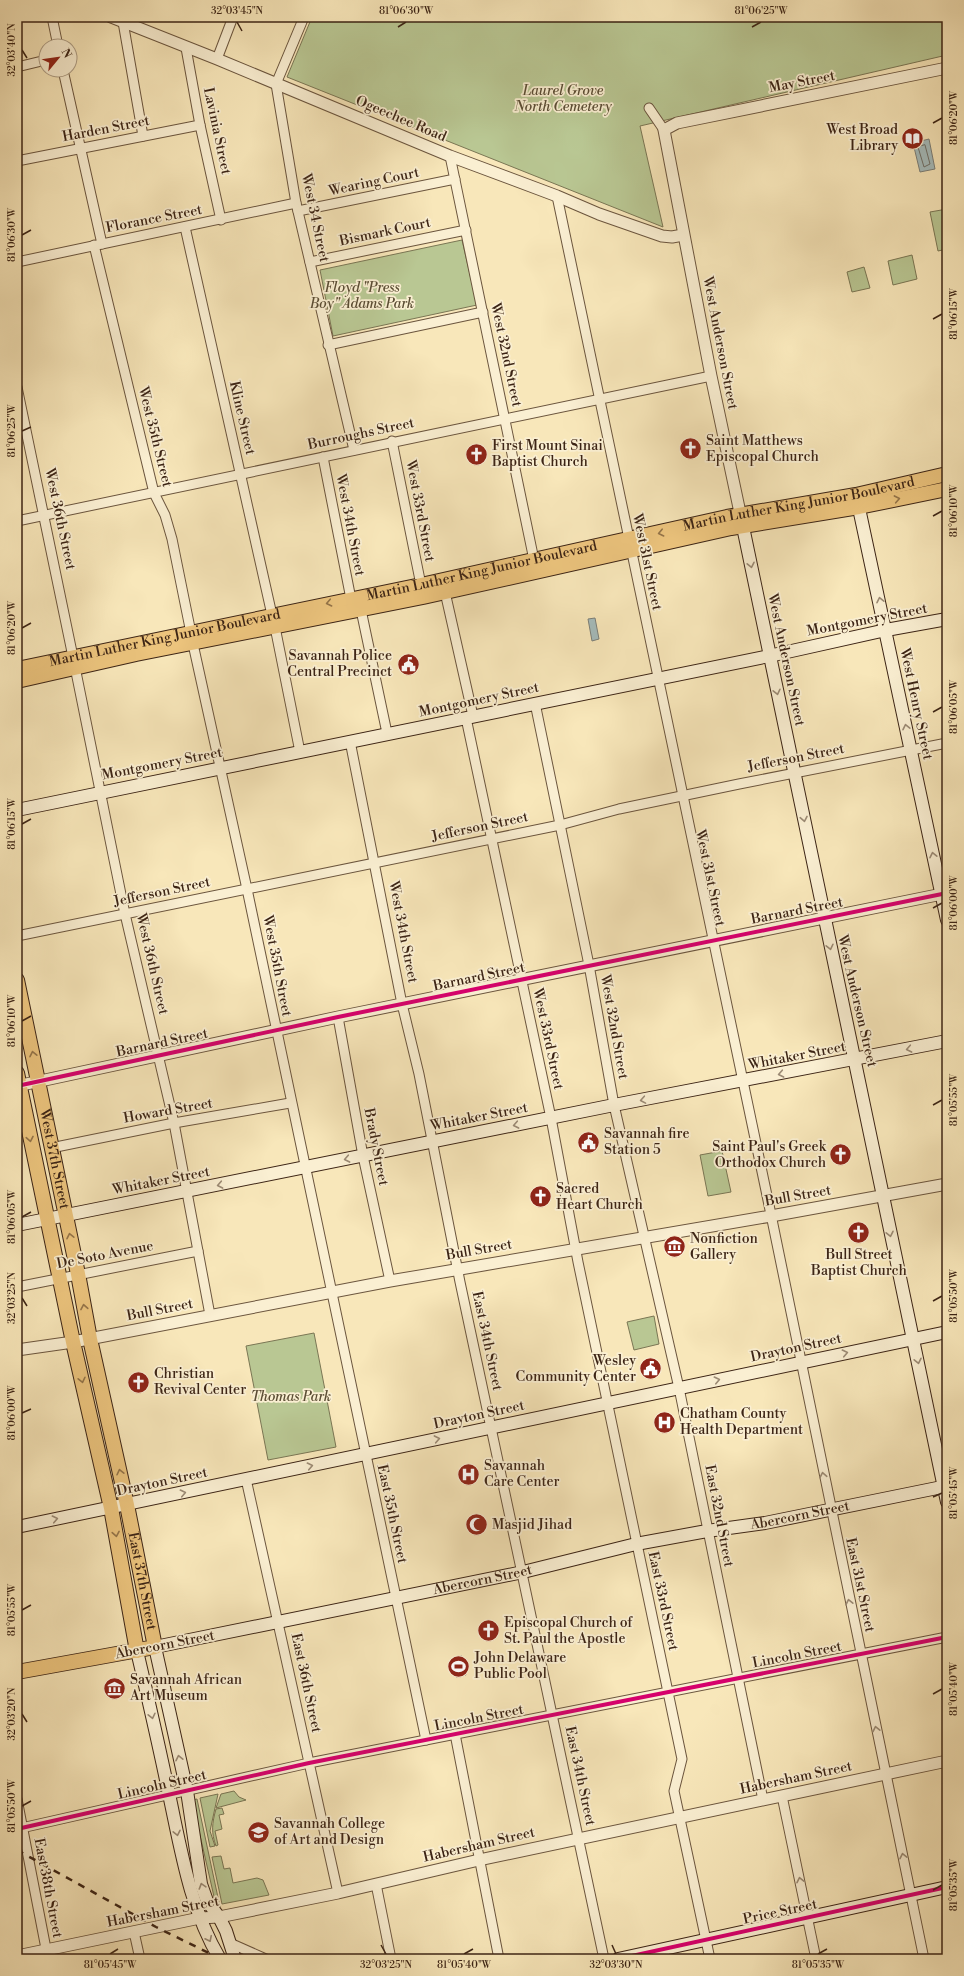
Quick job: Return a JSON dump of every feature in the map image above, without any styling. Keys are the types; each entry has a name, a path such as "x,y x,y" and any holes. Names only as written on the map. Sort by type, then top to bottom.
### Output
{"main road":[{"name":"Martin Luther King Junior Boulevard","path":"857,501 947,474"},
{"name":"Martin Luther King Junior Boulevard","path":"274,621 361,610 445,592 630,546 742,521 857,501 947,489"},
{"name":"West Henry Street","path":"857,501 886,630 910,750 944,893 947,920"},
{"name":"West Anderson Street","path":"742,521 769,656 795,772 823,917 856,1059 882,1196 945,1486 947,1502"},
{"name":"Martin Luther King Junior Boulevard","path":"17,669 74,662 192,639 274,621 351,599 421,586 534,560 630,546"},
{"name":"Montgomery Street","path":"17,810 387,733 769,656 886,630 947,619"},
{"name":"Martin Luther King Junior Boulevard","path":"17,681 74,662"},
{"name":"West 37th Street","path":"17,980 39,1081 51,1148 78,1274 90,1339"},
{"name":"Whitaker Street","path":"17,1225 614,1105 742,1082 947,1041"},
{"name":"West 37th Street","path":"18,1082 61,1278 73,1342"},
{"name":"Drayton Street","path":"17,1527 947,1332"},
{"name":"East 37th Street","path":"90,1339 127,1505 155,1647 187,1791 201,1884 207,1901 219,1917 235,1959"},
{"name":"East 37th Street","path":"73,1342 111,1508 137,1651 184,1869 208,1939 220,1959"},
{"name":"Abercorn Street","path":"17,1672 137,1651 523,1572 636,1544 707,1531 765,1523 945,1486"},
{"name":"Price Street","path":"618,1959 947,1887"}],"street":[{"path":"52,17 56,38"},
{"name":"Ogeechee Road","path":"111,17 217,59 450,156 557,196 600,214 662,236 672,237 683,234"},
{"path":"217,59 233,17"},
{"path":"276,84 304,17"},
{"path":"122,22 143,136"},
{"name":"Lavinia Street","path":"186,48 200,125 221,220"},
{"path":"17,67 38,62"},
{"name":"May Street","path":"664,130 677,123 947,68"},
{"name":"West 35th Street","path":"65,78 98,245 154,493 165,515 172,539 192,639 247,889 290,1103 332,1293"},
{"name":"West 34 Street","path":"276,84 297,207 328,345 354,450"},
{"path":"649,108 664,130"},
{"name":"Harden Street","path":"17,161 200,125"},
{"name":"West Anderson Street","path":"664,130 711,376 742,521"},
{"name":"West 32nd Street","path":"450,156 534,560"},
{"name":"Wearing Court","path":"297,207 455,180"},
{"name":"West 31st Street","path":"557,196 771,1216"},
{"name":"Florance Street","path":"17,262 185,227 297,207"},
{"name":"Kline Street","path":"185,227 274,621 300,752"},
{"name":"Bismark Court","path":"310,262 466,230"},
{"path":"328,345 483,312"},
{"name":"Burroughs Street","path":"17,521 323,457 392,441 711,376"},
{"name":"West 36th Street","path":"17,387 45,516 125,914 174,1123 210,1315"},
{"name":"West 33rd Street","path":"392,441 421,586"},
{"name":"West 34th Street","path":"323,457 351,599"},
{"name":"West 33rd Street","path":"445,592 491,839 551,1118 575,1249"},
{"path":"361,610 387,733"},
{"name":"West 32nd Street","path":"535,703 589,965 614,1105 645,1238"},
{"name":"West 34th Street","path":"350,741 402,1004 433,1142 458,1269"},
{"name":"Jefferson Street","path":"17,936 560,825 619,809 947,742"},
{"name":"Barnard Street","path":"18,1082 39,1081 338,1017 944,893"},
{"name":"Brady Street","path":"338,1017 363,1156 390,1281"},
{"name":"Howard Street","path":"51,1148 174,1123 290,1103"},
{"name":"Bull Street","path":"17,1350 90,1339 390,1281 645,1238 947,1184"},
{"name":"East 31st Street","path":"771,1216 830,1509 924,1959"},
{"name":"East 32nd Street","path":"645,1238 679,1388 763,1800"},
{"name":"East 33rd Street","path":"575,1249 682,1759 674,1791 710,1959"},
{"name":"De Soto Avenue","path":"17,1287 198,1251"},
{"name":"East 34th Street","path":"458,1269 604,1959"},
{"name":"East 35th Street","path":"332,1293 426,1740"},
{"name":"East 36th Street","path":"246,1479 338,1893"},
{"name":"Lincoln Street","path":"20,1828 310,1763 947,1637"},
{"path":"454,1734 499,1959"},
{"name":"Habersham Street","path":"17,1956 47,1955 134,1932 200,1918 219,1917 338,1893 479,1860 947,1761"},
{"path":"782,1796 816,1959"},
{"name":"East 38th Street","path":"17,1799 20,1828 47,1955"},
{"path":"376,1884 391,1959"},
{"path":"134,1932 140,1959"},
{"path":"230,1943 266,1959"}],"green space":[{"name":"Laurel Grove North Cemetery","path":"312,17 947,17 947,55 640,126 663,227 287,77"},
{"path":"947,209 947,249 938,251 930,212"},
{"name":"Floyd \"Press Boy\" Adams Park","path":"462,240 477,305 333,336 320,270"},
{"path":"912,255 917,279 893,285 888,261"},
{"path":"864,267 870,288 852,292 847,272"},
{"path":"722,1151 731,1192 708,1196 700,1155"},
{"path":"654,1316 659,1344 634,1350 627,1322"},
{"name":"Thomas Park","path":"314,1333 336,1447 268,1460 246,1346"},
{"path":"234,1791 239,1797 246,1800 216,1808 221,1794"},
{"path":"218,1794 210,1831 215,1846 210,1847 200,1798"},
{"path":"197,1799 220,1907 215,1901 192,1800"},
{"path":"222,1808 224,1814 219,1815 222,1829 215,1831 218,1845 216,1846 213,1832 214,1819 216,1809"},
{"path":"221,1856 224,1869 230,1868 233,1883 257,1878 263,1880 269,1895 222,1904 212,1857"}],"water":[{"path":"929,139 935,169 920,172 913,143"},
{"path":"595,618 599,639 592,641 588,619"},
{"name":"John Delaware Public Pool","path":"462,1656 466,1675 456,1677 452,1658"}],"railway":[{"path":"17,1850 156,1927 221,1959"}],"cycle path":[{"path":"17,1086 338,1017 947,893"},
{"path":"17,1829 309,1763 947,1637"},
{"path":"618,1959 947,1887"}],"place":[{"name":"West Broad Library","path":"913,138"},
{"name":"Saint Matthews Episcopal Church","path":"690,449"},
{"name":"First Mount Sinai Baptist Church","path":"477,454"},
{"name":"Savannah Police Central Precinct","path":"408,664"},
{"name":"Savannah fire Station 5","path":"588,1142"},
{"name":"Saint Paul's Greek Orthodox Church","path":"841,1155"},
{"name":"Sacred Heart Church","path":"540,1197"},
{"name":"Bull Street Baptist Church","path":"859,1233"},
{"name":"Nonfiction Gallery","path":"675,1247"},
{"name":"Wesley Community Center","path":"651,1369"},
{"name":"Christian Revival Center","path":"138,1382"},
{"name":"Chatham County Health Department","path":"664,1422"},
{"name":"Savannah Care Center","path":"469,1474"},
{"name":"Masjid Jihad","path":"477,1525"},
{"name":"Episcopal Church of St. Paul the Apostle","path":"489,1631"},
{"name":"John Delaware Public Pool","path":"459,1666"},
{"name":"Savannah African Art Museum","path":"115,1688"},
{"name":"Savannah College of Art and Design","path":"258,1832"}]}
